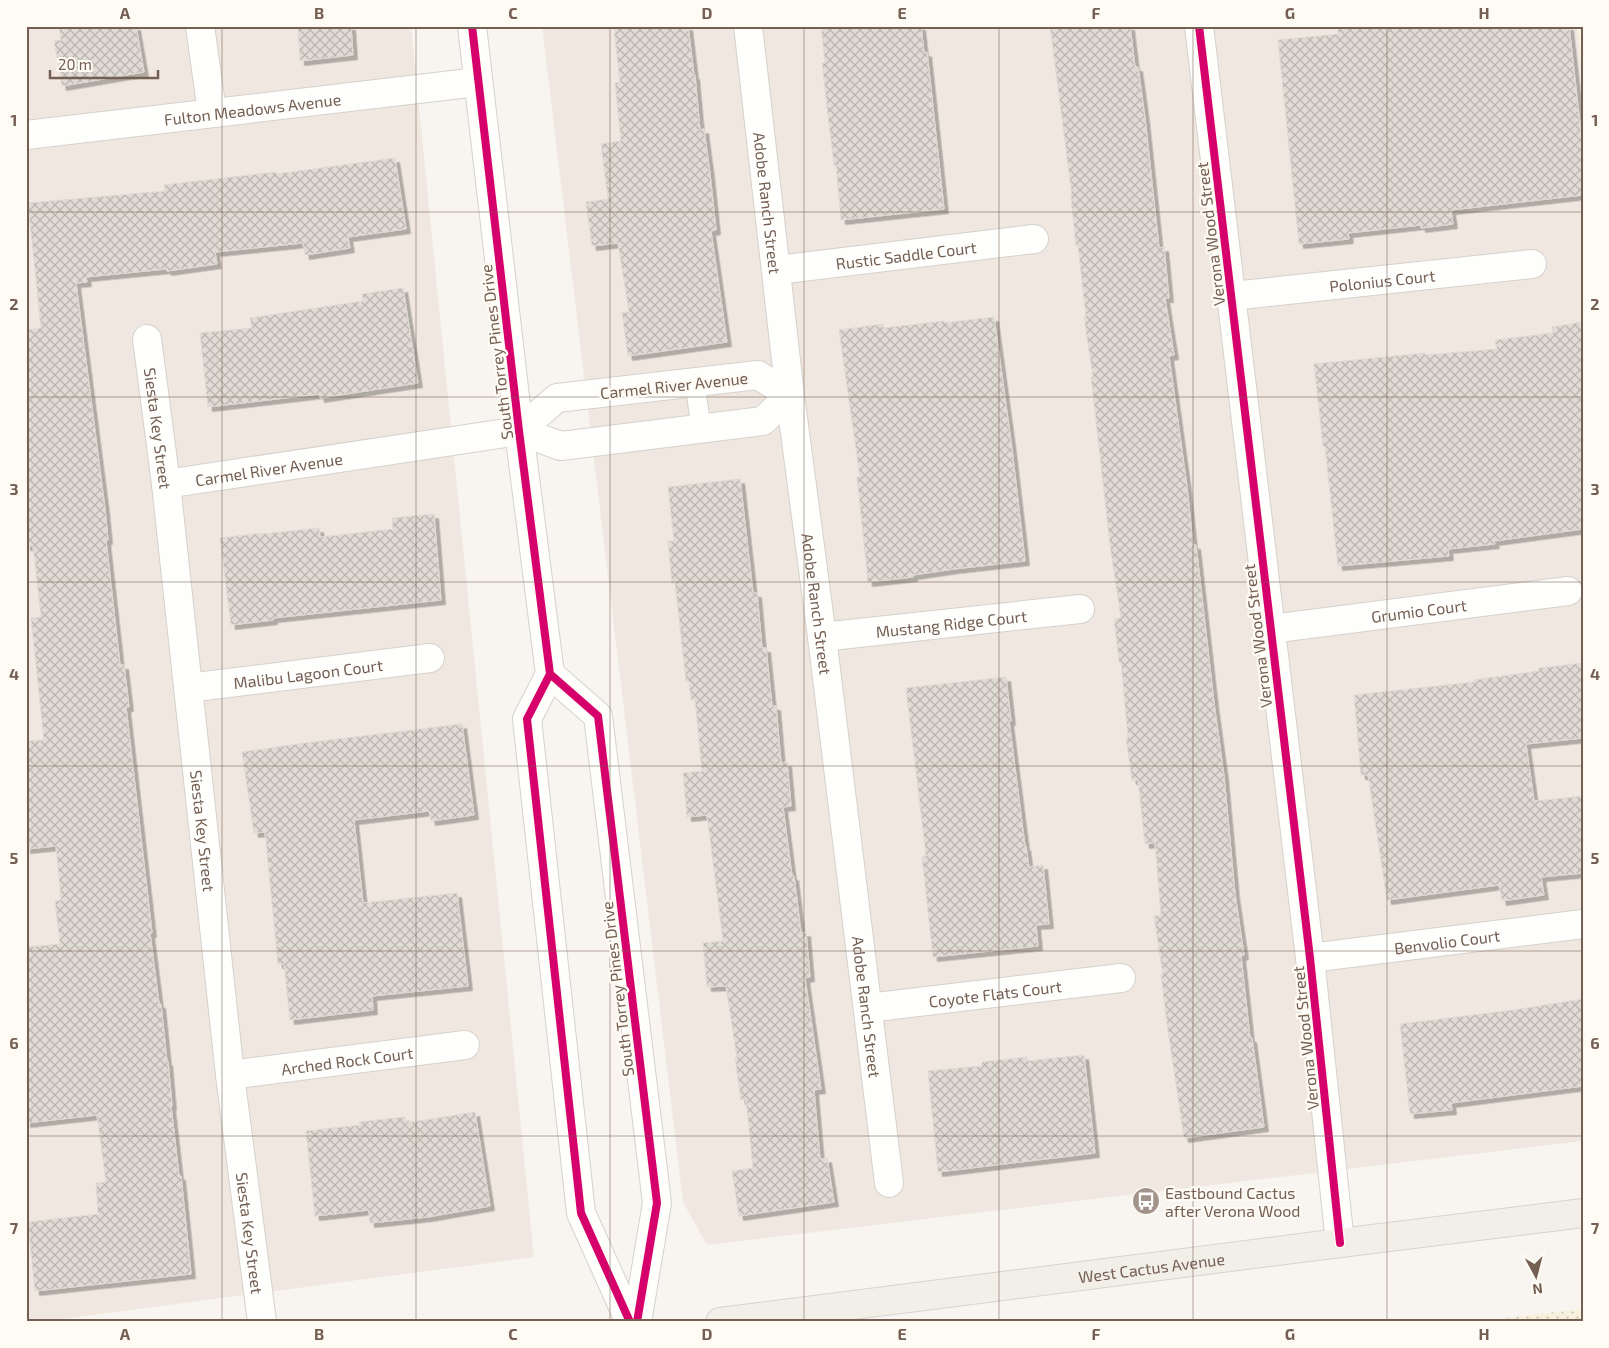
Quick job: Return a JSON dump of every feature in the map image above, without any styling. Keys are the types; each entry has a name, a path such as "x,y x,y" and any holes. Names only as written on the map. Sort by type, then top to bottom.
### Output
{"main road":[{"name":"West Cactus Avenue","path":"720,1322 1340,1242 1583,1214"}],"street":[{"path":"200,26 212,112"},
{"name":"South Torrey Pines Drive","path":"472,26 519,431 550,674 598,716 657,1203 637,1322"},
{"name":"Adobe Ranch Street","path":"748,26 790,395 822,637 889,1183"},
{"name":"Verona Wood Street","path":"1199,26 1310,958 1340,1242"},
{"name":"Fulton Meadows Avenue","path":"26,135 478,82"},
{"name":"Rustic Saddle Court","path":"777,270 1034,239"},
{"name":"Polonius Court","path":"1232,296 1532,264"},
{"name":"Siesta Key Street","path":"147,339 166,484 230,1075 262,1322"},
{"name":"Carmel River Avenue","path":"166,484 519,431 561,446 763,421 790,395 758,375 557,398 519,431"},
{"name":"Grumio Court","path":"1270,629 1568,591"},
{"name":"Mustang Ridge Court","path":"822,637 1080,609"},
{"name":"Malibu Lagoon Court","path":"188,688 430,658"},
{"path":"550,674 527,719 581,1213 630,1322"},
{"name":"Benvolio Court","path":"1310,958 1583,924"},
{"name":"Coyote Flats Court","path":"868,1008 1121,978"},
{"name":"Arched Rock Court","path":"230,1075 464,1045"}],"lane":[{"path":"695,382 701,428"}],"shaded area":[{"path":"26,26 411,26 534,1257 40,1322 26,1322"},
{"path":"542,26 1577,26 1583,82 1583,1141 707,1245 683,1202"}],"sand":[{"path":"1577,26 1583,26 1583,82"},
{"path":"1583,1309 1583,1322 1471,1322"}],"building":[{"path":"59,26 136,26 144,72 62,86 54,41 61,40"},
{"path":"298,26 351,26 353,55 300,61"},
{"path":"630,26 688,26 700,130 704,129 710,174 716,230 711,231 727,342 628,356 622,313 629,312 618,243 592,246 586,202 608,199 601,144 621,141 615,83 620,82 614,28"},
{"path":"821,26 921,26 924,53 927,52 944,209 841,220 836,165 834,165 822,63 825,63"},
{"path":"1050,26 1130,26 1135,67 1138,67 1159,248 1164,247 1169,298 1165,298 1174,355 1169,356 1193,545 1196,545 1224,776 1235,894 1244,955 1241,956 1250,1038 1252,1038 1264,1127 1184,1138 1167,1024 1161,975 1163,975 1154,916 1161,915 1155,843 1145,844 1138,780 1132,780 1126,738 1128,738 1121,662 1119,662 1114,619 1121,618 1110,545 1091,377 1093,377 1084,317 1086,317 1078,246 1076,246 1072,196"},
{"path":"1361,26 1569,26 1583,151 1583,195 1451,210 1453,224 1421,228 1421,225 1348,233 1349,239 1299,244 1278,40 1338,34 1338,29"},
{"path":"395,158 406,229 348,237 350,248 305,255 303,243 215,252 217,264 167,271 166,269 86,277 87,282 76,283 105,509 108,540 106,540 120,665 124,665 129,707 126,707 152,933 150,933 168,1061 171,1106 179,1176 181,1176 191,1274 35,1291 28,1222 98,1214 96,1183 106,1182 97,1115 26,1123 26,947 60,944 55,901 61,900 56,846 26,849 26,741 44,740 31,618 41,617 33,546 26,546 26,330 41,328 28,203 165,191 164,185 276,172 276,174"},
{"path":"403,288 418,383 320,398 319,394 208,407 200,333 252,328 250,318 363,301 362,294"},
{"path":"994,317 1025,561 868,582 857,477 860,477 839,330 883,324 883,328"},
{"path":"1583,322 1583,529 1494,541 1495,544 1448,549 1449,556 1338,566 1314,364 1425,353 1425,355 1497,349 1495,340 1553,333 1552,327"},
{"path":"740,479 753,593 757,593 762,648 766,648 772,706 776,706 781,763 787,762 791,806 783,807 801,933 806,932 810,977 805,978 821,1089 814,1090 820,1159 827,1158 834,1202 739,1216 732,1171 753,1168 746,1099 741,1100 735,1058 737,1058 726,986 707,987 703,943 723,941 707,815 687,817 683,773 702,771 695,699 691,700 689,681 686,681 675,583 672,583 668,541 674,541 668,487"},
{"path":"434,514 441,600 273,618 273,620 231,625 220,538 319,528 320,537 393,529 392,518"},
{"path":"1583,663 1583,738 1526,744 1534,801 1583,796 1583,873 1541,877 1544,895 1502,901 1499,885 1387,900 1368,775 1361,775 1354,695 1474,682 1474,680 1539,671 1539,668"},
{"path":"1006,677 1011,721 1009,721 1025,846 1029,867 1043,865 1049,924 1036,925 1038,946 933,957 922,857 926,856 906,688"},
{"path":"462,724 474,815 431,821 429,811 354,820 363,903 457,893 468,986 372,996 373,1010 290,1020 284,964 278,964 265,832 254,833 242,752"},
{"path":"1583,999 1583,1086 1451,1103 1452,1110 1410,1114 1400,1024 1514,1010"},
{"path":"1084,1055 1095,1153 938,1172 928,1071 982,1066 982,1062 1027,1057 1028,1061"},
{"path":"475,1112 490,1206 428,1217 370,1223 369,1210 315,1216 306,1131 360,1125 359,1122 405,1117 406,1123"}],"cycle path":[{"path":"472,26 519,431 550,674 527,719 581,1213 630,1322"},
{"path":"1199,26 1310,958 1340,1243"},
{"path":"550,674 598,716 657,1203 637,1322"}],"place":[{"name":"Eastbound Cactus after Verona Wood","path":"1146,1201"}]}
